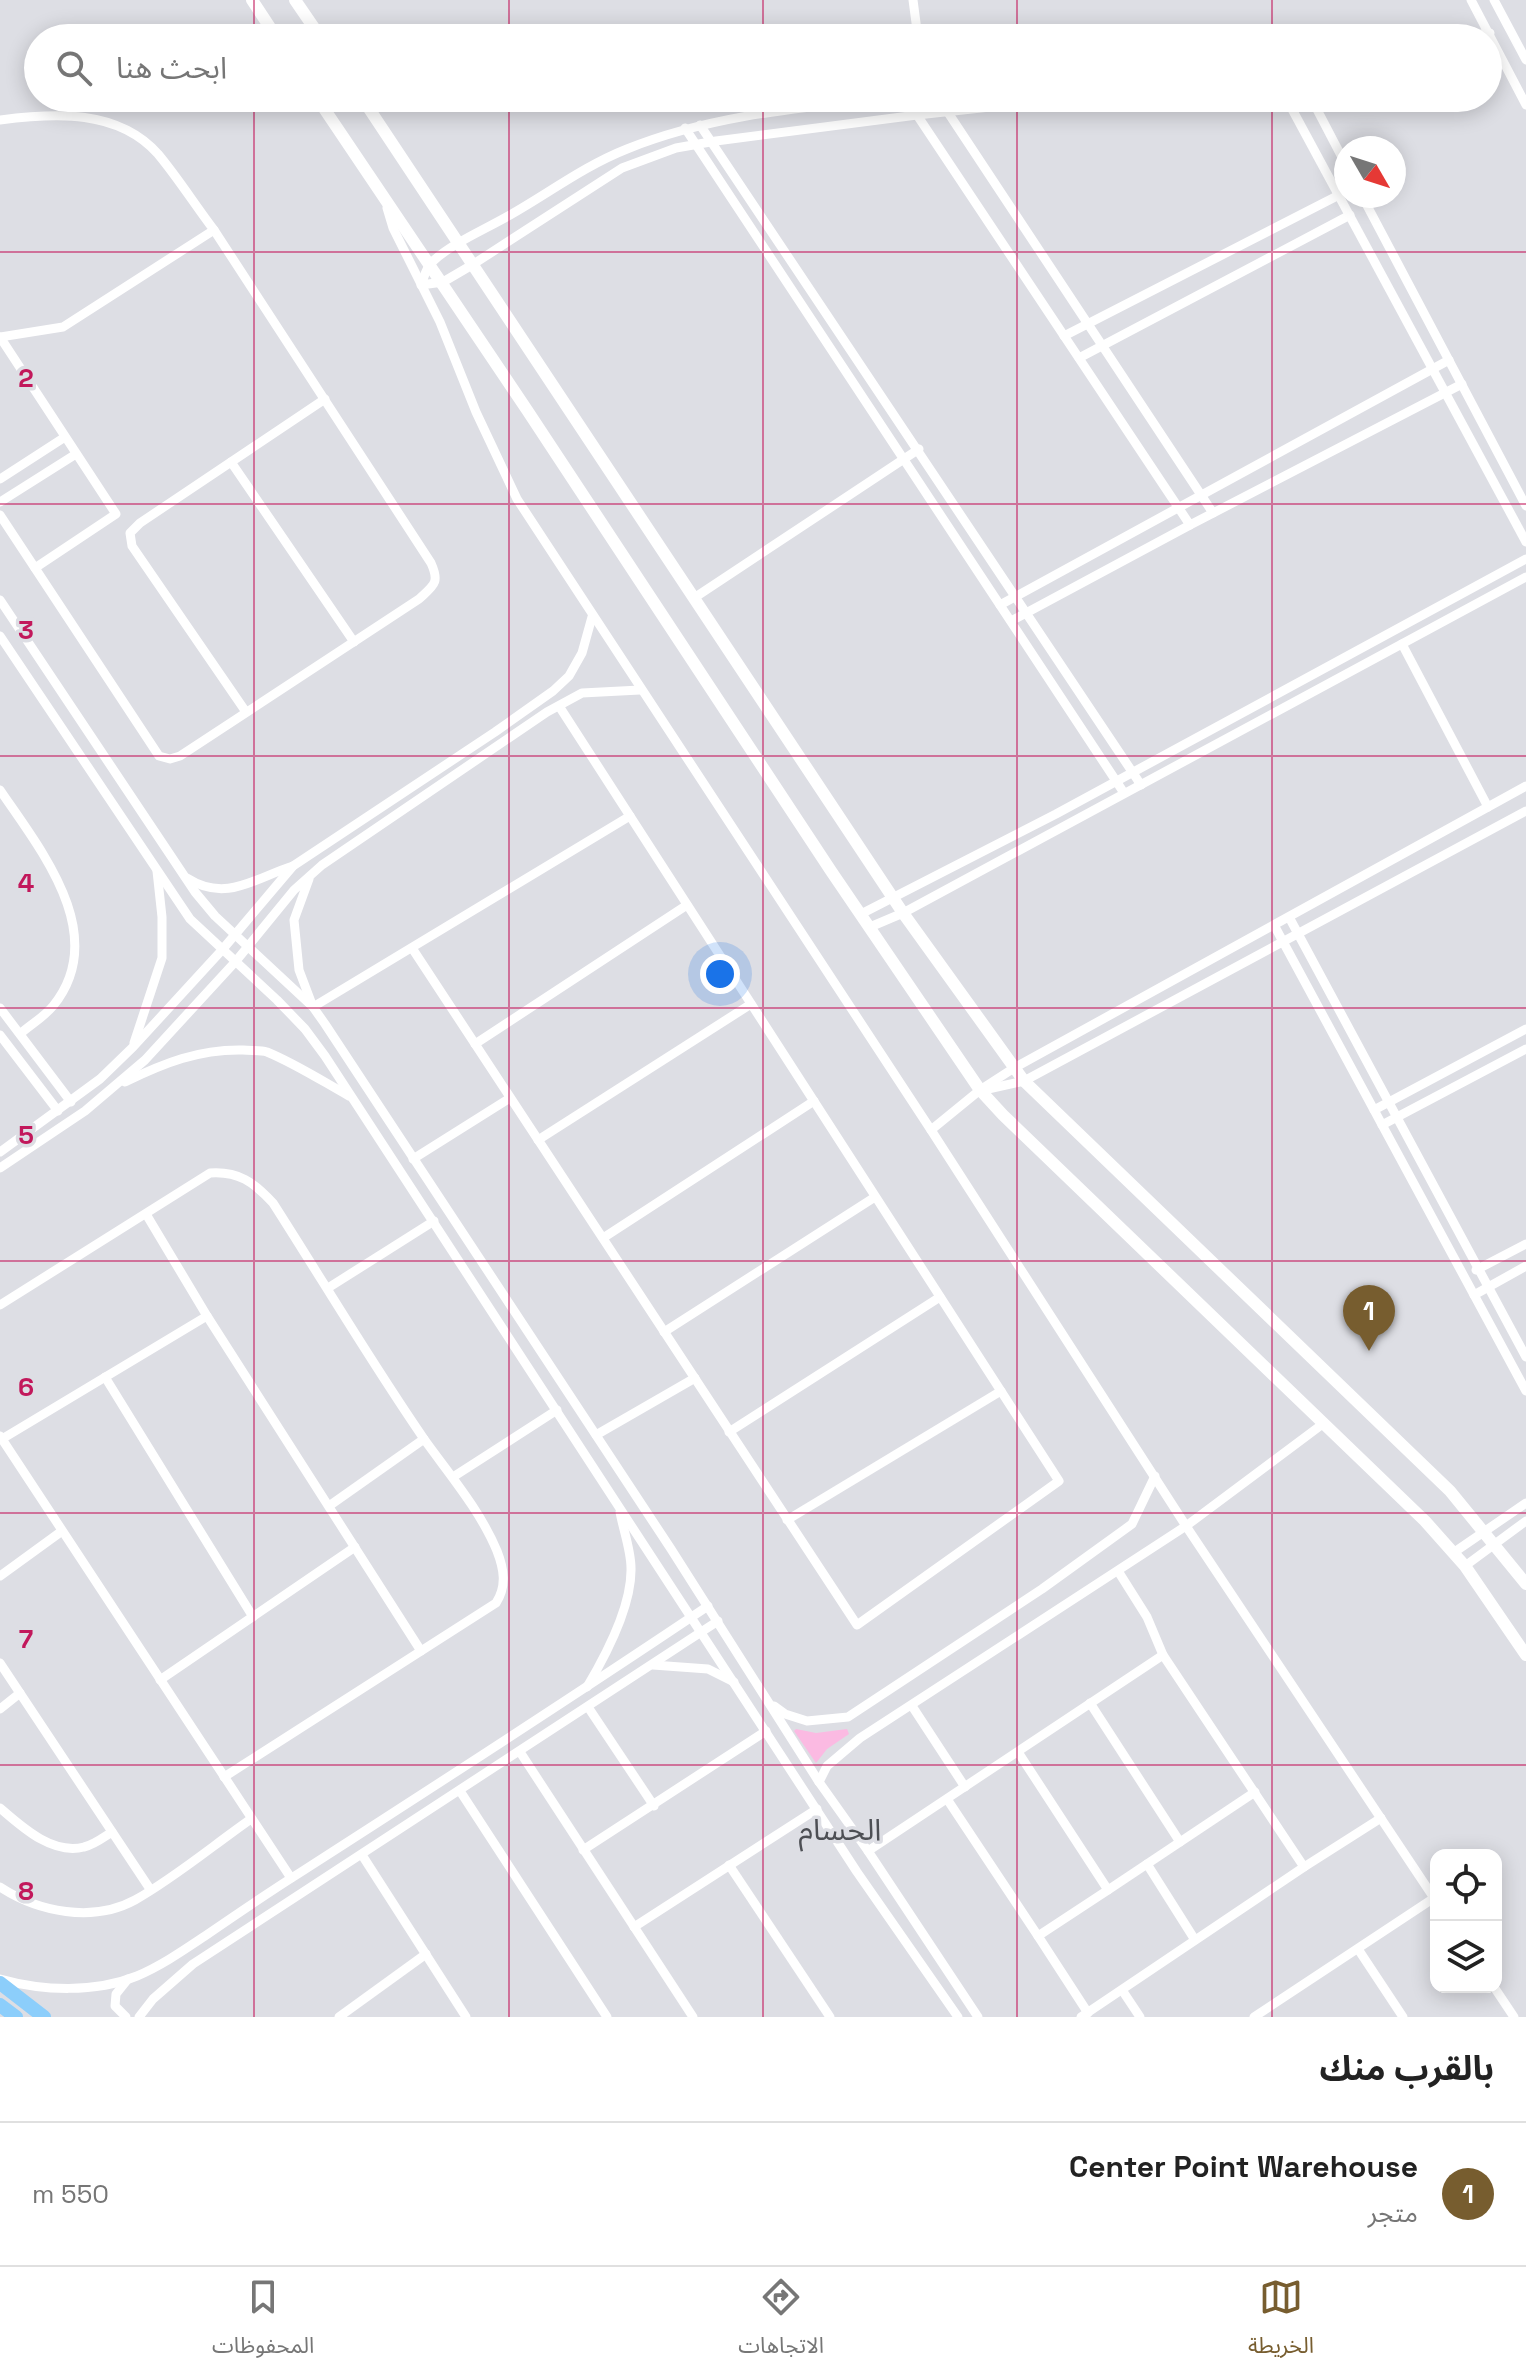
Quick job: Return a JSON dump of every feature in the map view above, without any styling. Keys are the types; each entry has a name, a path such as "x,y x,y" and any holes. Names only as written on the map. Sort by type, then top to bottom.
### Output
{"main road":[{"path":"252,0 268,24"},
{"path":"295,0 311,24"},
{"path":"326,112 443,282 980,1090 1425,1521 1465,1566 1526,1655"},
{"path":"371,112 903,913 1024,1081 1450,1491 1526,1584"},
{"path":"0,1981 44,2017"},
{"path":"0,2005 16,2017"}],"street":[{"path":"913,0 916,24"},
{"path":"1471,0 1485,24"},
{"path":"1494,0 1526,60"},
{"path":"1502,59 1526,105"},
{"path":"421,285 430,264 459,244 568,178 624,150 685,128 773,112"},
{"path":"421,285 443,282 622,168 694,144 940,112"},
{"path":"948,112 1213,513"},
{"path":"1294,112 1334,186"},
{"path":"1318,112 1334,142"},
{"path":"917,115 1190,525"},
{"path":"0,120 33,116 96,118 132,133 156,153 214,230 437,576 435,584 419,599 180,756 170,759 159,756 0,515"},
{"path":"700,125 1141,785"},
{"path":"685,128 1124,793"},
{"path":"1064,336 1334,198"},
{"path":"385,201 393,228 440,322 476,412 517,499 931,1130 1186,1526 1430,1892"},
{"path":"1346,208 1526,542"},
{"path":"1368,208 1526,506"},
{"path":"1079,358 1350,215"},
{"path":"35,568 116,514 0,337 63,327 214,230"},
{"path":"1000,605 1449,360"},
{"path":"1011,621 1462,384"},
{"path":"246,712 132,546 130,533 140,523 325,399"},
{"path":"0,479 65,437"},
{"path":"694,598 919,449"},
{"path":"0,502 76,454"},
{"path":"231,462 354,642"},
{"path":"861,914 1133,772 1526,559"},
{"path":"870,927 903,913 1526,577"},
{"path":"0,600 184,876 215,916 313,1007"},
{"path":"184,876 205,888 232,889 293,866 553,691 569,676 582,653 592,617"},
{"path":"0,636 190,919 305,1029 702,1630 857,1872 958,2017"},
{"path":"1402,644 1488,807"},
{"path":"0,1168 63,1127 145,1060 310,875 455,774 582,693 640,690"},
{"path":"412,948 857,1625 1059,1481 559,706"},
{"path":"931,1130 980,1090 1014,1068 1526,786"},
{"path":"0,790 50,864 72,919 75,957 66,983 52,1006 20,1034"},
{"path":"980,1090 1024,1081 1526,811"},
{"path":"313,1007 630,816"},
{"path":"0,1152 71,1102 133,1047 222,950 293,866"},
{"path":"133,1047 162,958 162,917 156,868"},
{"path":"310,875 294,920 299,970 313,1007 718,1621 819,1782 978,2017"},
{"path":"475,1044 687,905"},
{"path":"1289,917 1526,1357"},
{"path":"1274,925 1526,1391"},
{"path":"538,1140 751,1004"},
{"path":"0,1008 71,1102"},
{"path":"1374,1110 1526,1029"},
{"path":"0,1035 58,1111"},
{"path":"1382,1125 1526,1049"},
{"path":"115,1087 166,1062 197,1053 264,1051 351,1097"},
{"path":"413,1159 510,1098"},
{"path":"603,1238 814,1101"},
{"path":"0,1305 210,1173 227,1172 241,1176 258,1187 273,1203 424,1439 453,1477 496,1550 504,1577 504,1590 496,1603 224,1777"},
{"path":"664,1332 875,1197"},
{"path":"146,1214 207,1316 421,1651"},
{"path":"328,1288 434,1221"},
{"path":"1464,1276 1526,1244"},
{"path":"1474,1295 1526,1266"},
{"path":"729,1432 940,1297"},
{"path":"207,1316 1,1438 291,1878"},
{"path":"105,1377 253,1617"},
{"path":"596,1435 695,1378"},
{"path":"787,1520 1001,1391"},
{"path":"453,1477 557,1410"},
{"path":"819,1782 827,1766 860,1738 1186,1526 1324,1423"},
{"path":"329,1506 424,1439"},
{"path":"768,1702 785,1714 807,1721 848,1717 1042,1589 1132,1524 1155,1476"},
{"path":"585,1690 603,1660 627,1598 631,1567 618,1503"},
{"path":"1453,1553 1526,1503"},
{"path":"1465,1566 1526,1521"},
{"path":"0,1576 62,1531"},
{"path":"160,1680 355,1547"},
{"path":"1118,1571 1147,1617 1163,1655 1304,1867"},
{"path":"0,1981 65,1988 108,1985 174,1957 291,1878 585,1690 708,1606"},
{"path":"139,2017 153,1999 193,1964 718,1621"},
{"path":"868,1851 1163,1655"},
{"path":"0,1663 150,1889"},
{"path":"653,1665 708,1669 734,1682"},
{"path":"0,1709 20,1693"},
{"path":"1090,1703 1180,1842"},
{"path":"912,1706 965,1787"},
{"path":"588,1707 654,1806"},
{"path":"583,1850 766,1731"},
{"path":"520,1752 693,2017"},
{"path":"1018,1752 1108,1890"},
{"path":"460,1791 607,2017"},
{"path":"1038,1936 1255,1792"},
{"path":"947,1799 1038,1936 1084,2015 1381,1818"},
{"path":"0,1808 34,1834 67,1849 86,1847 112,1832"},
{"path":"634,1927 817,1809"},
{"path":"0,1887 16,1897 57,1911 99,1911 133,1901 251,1819"},
{"path":"362,1855 466,2017"},
{"path":"1147,1864 1195,1940"},
{"path":"729,1865 830,2017"},
{"path":"1254,2017 1430,1902"},
{"path":"1358,1949 1403,2017"},
{"path":"339,2017 426,1954"},
{"path":"126,2017 115,2006 116,1994 128,1979"},
{"path":"1122,1990 1140,2017"},
{"path":"1498,1993 1514,2017"}],"shaded area":[{"path":"847,1729 849,1734 827,1749 816,1763 794,1731 816,1733"}],"place":[{"name":"Center Point Warehouse","path":"1369,1351"}],"district":[{"name":"الحسام","path":"840,1830"}]}
